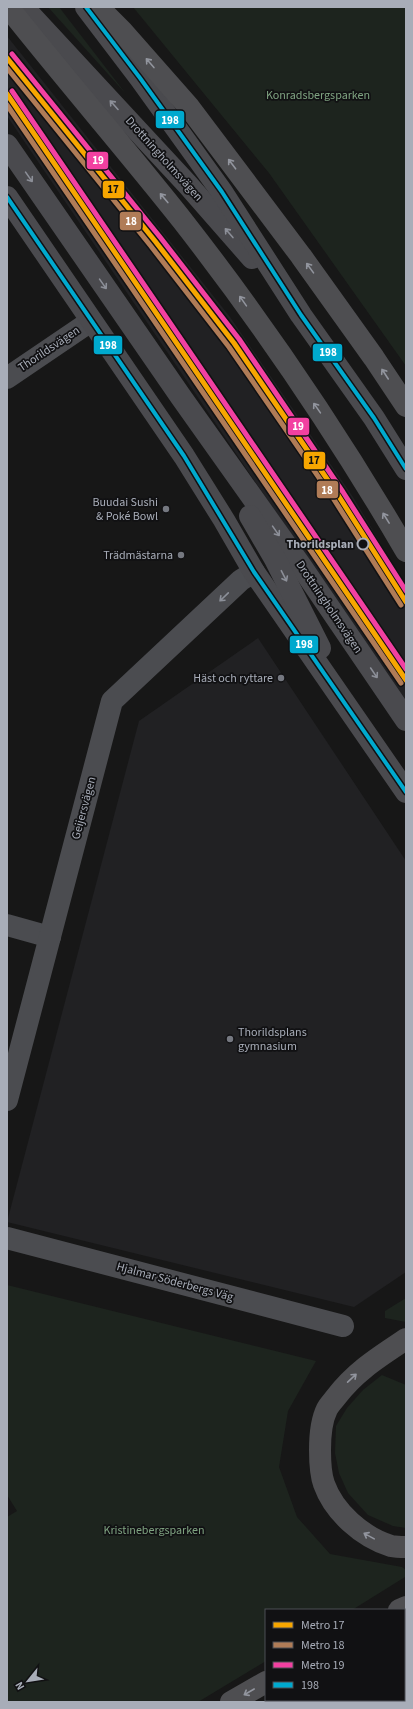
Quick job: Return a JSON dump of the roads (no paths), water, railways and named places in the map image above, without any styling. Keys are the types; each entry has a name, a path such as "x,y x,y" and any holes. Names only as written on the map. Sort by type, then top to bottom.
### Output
{"highway":[{"path":"8,7 53,65 181,219 240,296 323,415 406,551"},
{"path":"98,7 122,31 189,106 301,256 374,358 406,406"},
{"path":"406,1339 368,1364 347,1383 327,1408 322,1424 320,1464 324,1483 333,1501 346,1518 367,1535 392,1546 406,1547"},
{"path":"231,1702 265,1683"}],"main road":[{"name":"Drottningholmsvägen","path":"23,7 188,186 301,315"},
{"name":"Drottningholmsvägen","path":"86,7 140,78 222,192 301,315 374,418 406,469"},
{"name":"Drottningholmsvägen","path":"7,145 180,397 301,566 406,720"},
{"name":"Drottningholmsvägen","path":"7,197 184,456 254,572 358,720 406,792"},
{"name":"Drottningholmsvägen","path":"180,397 275,559 358,720"}],"street":[{"name":"Thorildsvägen","path":"7,378 91,322"},
{"name":"Geijersvägen","path":"7,1100 112,701 190,630 241,580 254,572"},
{"path":"7,925 50,937"},
{"name":"Hjalmar Söderbergs Väg","path":"7,1238 343,1326"}],"metro line":[{"name":"19","path":"12,54 160,237 239,339 343,492 406,591"},
{"name":"17","path":"7,58 155,241 234,343 338,495 406,602"},
{"name":"18","path":"7,68 150,245 229,347 333,498 401,605"},
{"name":"19","path":"12,91 406,669"},
{"name":"17","path":"7,94 406,680"},
{"name":"18","path":"7,105 401,683"}],"place":[{"name":"Buudai Sushi & Poké Bowl","path":"166,509"},
{"name":"Thorildsplan","path":"363,544"},
{"name":"Trädmästarna","path":"181,555"},
{"name":"Häst och ryttare","path":"281,678"},
{"name":"Thorildsplans gymnasium","path":"230,1039"}],"park label":[{"name":"Konradsbergsparken","path":"318,95"},
{"name":"Kristinebergsparken","path":"154,1530"}]}
